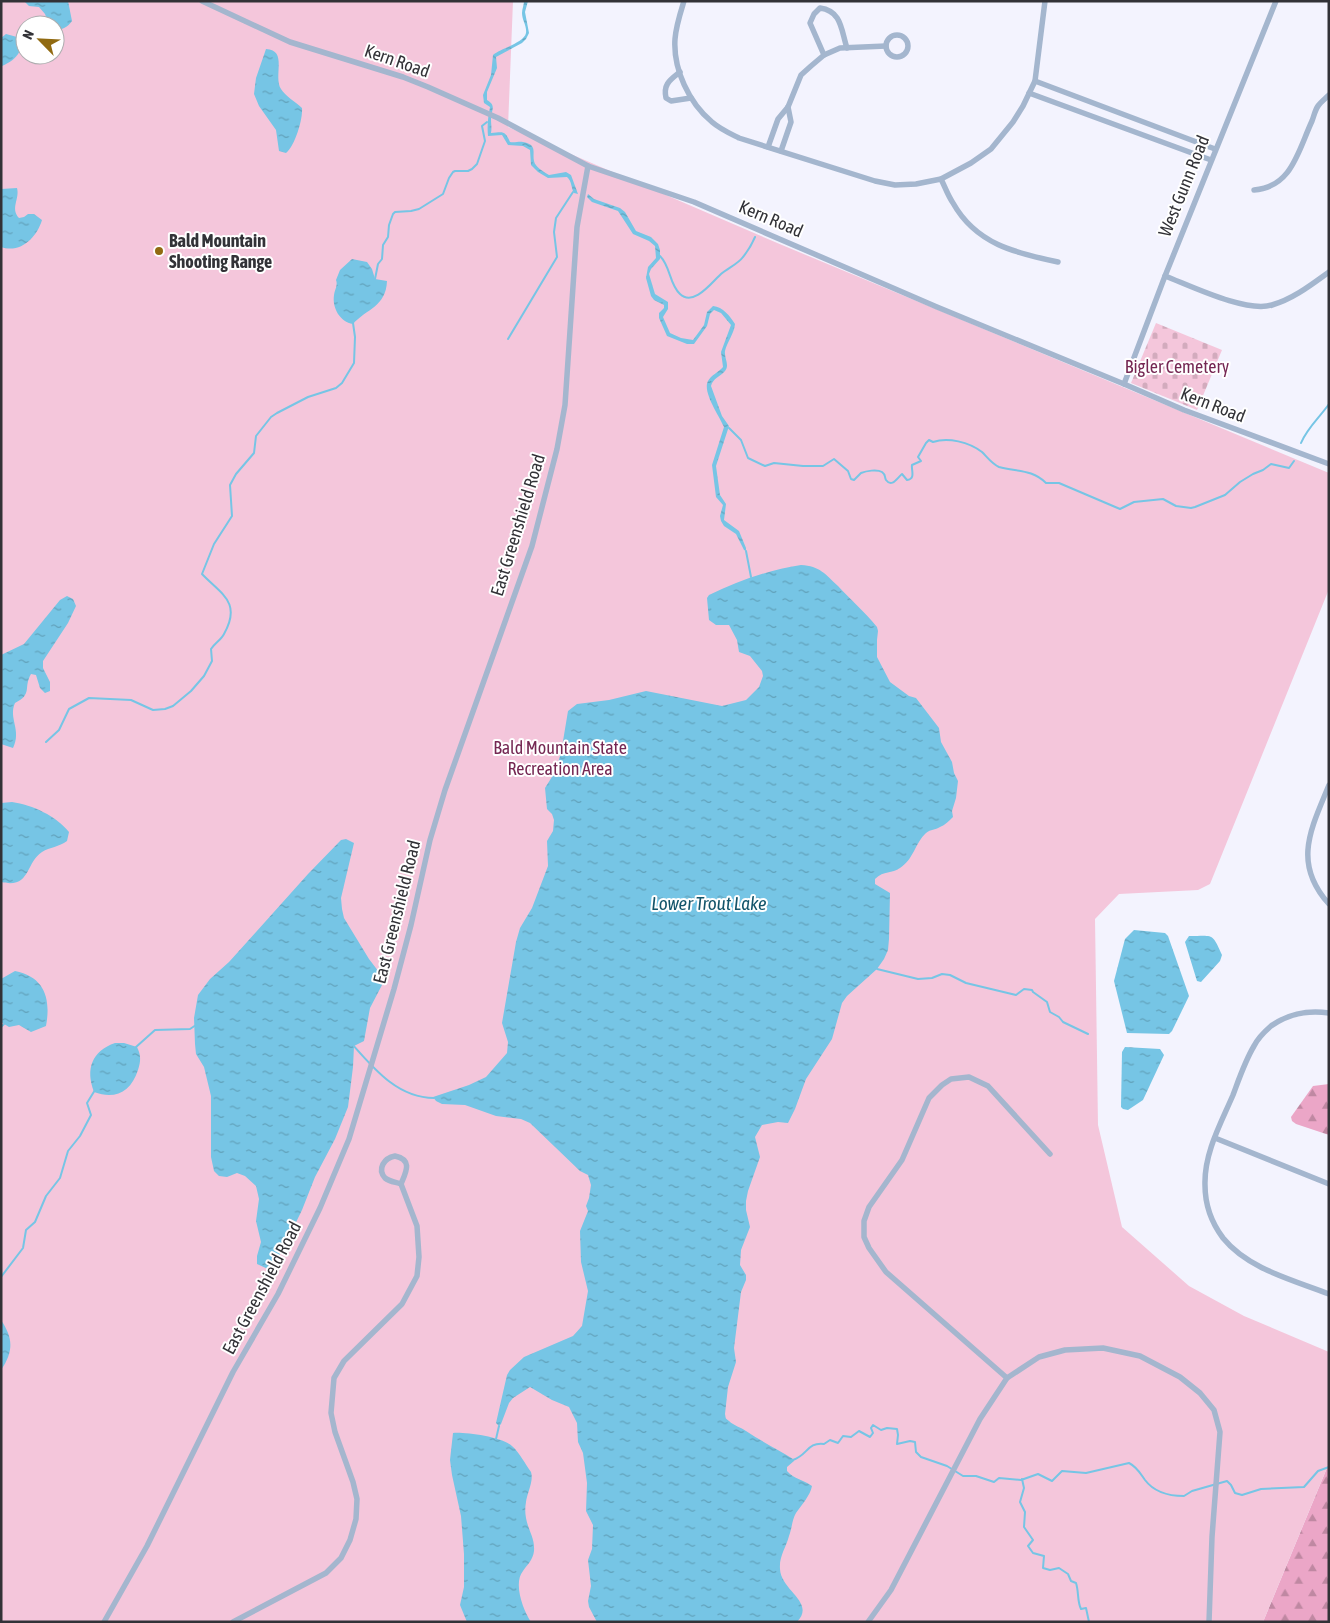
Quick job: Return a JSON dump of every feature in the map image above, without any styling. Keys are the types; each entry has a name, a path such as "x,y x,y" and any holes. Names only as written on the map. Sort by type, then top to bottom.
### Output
{"street":[{"name":"Kern Road","path":"202,1 290,42 403,77 498,118 588,166 694,202 928,303 1184,410 1329,464"},
{"path":"684,1 675,38 675,52 680,72 691,98 702,113 722,130 739,138 875,181 895,185 916,184 941,179 971,163 991,149 1013,122 1035,81 1045,1"},
{"name":"West Gunn Road","path":"1124,384 1215,149 1276,1"},
{"path":"824,55 810,23 814,14 820,8 830,10 837,16 846,48"},
{"path":"768,147 778,119 788,107 801,75 824,55 840,48 886,46"},
{"path":"680,72 667,82 664,90 666,98 671,101 691,98"},
{"path":"1035,81 1215,149"},
{"path":"1029,93 1211,160"},
{"path":"1254,190 1265,189 1286,176 1294,164 1317,108 1329,95"},
{"path":"781,151 790,122 788,107"},
{"path":"1115,125 1119,113"},
{"name":"East Greenshield Road","path":"104,1622 147,1546 233,1372 278,1294 320,1208 349,1139 394,989 411,925 425,859 445,790 532,546 557,449 565,405 578,227 588,166"},
{"path":"941,179 953,204 963,217 987,240 1014,252 1058,262"},
{"path":"1165,276 1234,303 1248,306 1270,306 1305,289 1329,272"},
{"path":"1329,785 1312,826 1307,851 1308,867 1314,884 1329,904"},
{"path":"1329,1013 1309,1012 1290,1016 1277,1022 1262,1035 1248,1058 1215,1138 1207,1162 1205,1194 1210,1213 1223,1237 1240,1255 1253,1263 1329,1294"},
{"path":"1006,1378 886,1272 869,1248 864,1237 864,1221 869,1207 902,1160 930,1098 942,1084 952,1079 969,1077 988,1086 1050,1154"},
{"path":"1215,1138 1329,1184"},
{"path":"233,1622 326,1574 341,1558 350,1540 356,1519 357,1499 353,1482 335,1432 331,1412 334,1378 344,1360 402,1304 416,1276 419,1258 416,1226 401,1184 406,1175 407,1166 403,1159 391,1157 382,1166 382,1174 388,1180 401,1184"},
{"path":"868,1622 891,1590 980,1420 1006,1378 1039,1357 1065,1350 1103,1348 1140,1356 1180,1378 1200,1394 1214,1410 1220,1432 1212,1538 1209,1622"}],"green space":[{"name":"Bald Mountain State Recreation Area","path":"1,1 513,1 508,127 782,245 1329,473 1329,589 1210,884 1198,890 1119,894 1095,919 1098,1125 1122,1227 1189,1286 1244,1316 1329,1352 1329,1463 1263,1622 1,1622"},
{"name":"Bigler Cemetery","path":"1156,323 1222,350 1197,410 1131,383"},
{"path":"1329,1084 1329,1135 1292,1121 1291,1117 1313,1086"},
{"path":"1329,1463 1329,1622 1263,1622"}],"water":[{"path":"24,1 68,1 72,21 65,28 65,15 45,15 39,7 29,6"},
{"path":"524,1 528,1 525,12 529,33 522,43 496,57 497,68 487,92 487,100 493,106 491,133 503,133 507,135 510,142 528,143 531,145 533,147 534,161 538,167 549,175 566,172 571,175 578,194 574,193 570,180 567,177 548,178 538,172 531,165 530,150 523,146 508,145 502,135 488,136 490,107 484,103 483,95 491,75 493,55 517,43 524,37 526,30 522,13"},
{"path":"6,34 15,36 15,58 2,66 1,38"},
{"path":"266,49 273,50 278,59 278,77 281,89 302,108 298,132 286,153 279,151 276,130 259,106 254,94 256,78"},
{"path":"17,188 15,211 19,218 28,214 34,214 42,220 32,238 21,246 8,249 1,247 1,189"},
{"path":"588,194 594,199 620,208 625,212 636,231 651,237 658,244 660,259 649,274 655,294 668,302 668,309 663,317 670,333 681,338 693,340 704,325 707,312 713,306 723,310 735,324 725,351 726,369 713,381 711,386 722,416 729,426 716,466 720,495 726,504 724,520 739,531 746,551 736,534 724,526 721,521 720,516 723,505 716,497 712,465 724,427 707,391 709,379 723,367 721,352 731,325 721,313 714,310 710,314 707,326 694,344 687,344 667,336 659,318 659,313 664,308 664,305 654,300 651,296 646,278 648,267 656,258 655,246 649,241 633,234 618,211 592,202 587,197"},
{"path":"352,259 367,262 372,269 375,279 387,281 383,297 353,324 348,323 338,314 334,305 336,280 340,270"},
{"name":"Lower Trout Lake","path":"801,565 813,567 826,574 877,627 877,657 890,682 909,696 916,698 939,728 941,742 952,762 958,781 952,811 953,817 944,825 926,833 905,864 897,870 882,874 875,879 875,884 890,893 888,950 884,959 877,969 847,996 842,1003 832,1039 806,1079 788,1123 778,1122 762,1125 755,1137 760,1157 746,1201 750,1227 741,1250 740,1265 746,1275 746,1280 741,1292 734,1348 736,1362 728,1387 725,1414 726,1419 733,1424 793,1459 794,1461 787,1467 787,1471 812,1486 808,1497 796,1513 780,1564 782,1577 800,1602 802,1615 797,1622 597,1622 588,1601 591,1586 588,1560 592,1549 593,1525 586,1511 587,1483 583,1453 578,1442 577,1423 569,1407 552,1400 530,1387 513,1398 509,1403 501,1424 499,1426 496,1423 507,1375 510,1370 524,1357 573,1336 582,1326 588,1291 581,1262 580,1231 588,1211 586,1206 591,1185 588,1175 580,1171 530,1123 521,1119 496,1116 465,1105 442,1104 433,1097 486,1077 507,1053 508,1042 502,1023 516,942 520,928 532,908 548,866 547,841 553,831 554,820 552,814 547,809 545,788 555,772 561,753 568,711 577,704 609,700 646,691 722,706 746,700 759,687 763,676 762,671 750,656 739,652 737,640 729,625 716,625 709,620 707,598 709,595 742,581"},
{"path":"67,596 73,599 76,606 68,623 43,661 43,668 50,682 50,691 45,693 40,688 36,675 31,674 26,694 15,703 13,709 16,735 13,748 1,744 1,655 24,644 60,600"},
{"path":"12,802 44,812 58,821 69,832 67,841 42,852 23,878 18,882 11,883 1,882 1,803"},
{"path":"346,839 354,843 341,898 344,918 369,959 382,976 382,985 370,1008 364,1041 354,1046 348,1107 283,1249 275,1263 268,1269 257,1264 261,1242 256,1221 259,1199 256,1186 245,1176 237,1173 227,1177 219,1176 214,1171 211,1157 211,1096 204,1067 196,1054 195,1044 194,1018 198,995 210,979 229,962 308,874 341,840"},
{"path":"1134,930 1165,933 1168,936 1189,996 1169,1034 1127,1033 1114,981 1125,939"},
{"path":"1189,936 1211,937 1216,942 1222,955 1220,961 1201,982 1197,981 1185,942"},
{"path":"15,971 33,978 44,991 47,1007 46,1026 31,1032 19,1025 9,1027 1,1022 1,979"},
{"path":"115,1043 124,1043 137,1047 140,1061 135,1078 127,1089 121,1092 109,1095 94,1092 90,1076 92,1062 107,1046"},
{"path":"1125,1047 1160,1049 1164,1055 1143,1100 1128,1110 1121,1107 1122,1052"},
{"path":"1,1320 10,1339 10,1351 1,1370"},
{"path":"453,1433 484,1436 507,1443 518,1452 531,1472 532,1479 525,1512 534,1551 531,1560 520,1576 519,1589 522,1604 531,1622 467,1622 460,1605 464,1587 464,1554 461,1516 450,1460"}],"waterway":[{"path":"375,279 393,214 395,212 419,209 443,194 453,172 472,169 477,164 485,141 482,126 487,122"},
{"path":"508,339 557,257 554,232 556,218 573,192"},
{"path":"660,256 664,260 676,290 685,297 691,297 702,292 721,274 736,264 748,250 755,237"},
{"path":"46,742 59,730 69,709 89,698 131,700 153,710 165,709 173,706 191,691 204,676 212,661 211,649 224,634 231,614 230,606 222,593 202,574 214,544 232,516 230,485 236,474 254,453 256,436 271,417 308,397 336,388 342,383 354,363 355,337 353,323"},
{"path":"1301,443 1310,427 1329,404"},
{"path":"729,428 741,440 748,458 765,466 774,463 823,466 834,459 848,471 851,479 854,480 863,472 880,471 890,483 902,474 907,480 911,478 912,465 921,461 918,457 929,440 933,442 945,440 958,441 977,448 999,467 1030,473 1041,478 1046,483 1059,483 1120,509 1134,502 1163,499 1176,506 1195,507 1225,495 1240,482 1271,464 1289,468 1294,461"},
{"path":"746,551 751,577"},
{"path":"877,969 918,979 932,978 942,974 950,975 966,983 1016,995 1024,989 1032,990 1047,1002 1050,1012 1059,1017 1063,1022 1088,1034"},
{"path":"1,1027 4,1024"},
{"path":"136,1047 155,1030 190,1029 196,1025"},
{"path":"352,1044 378,1072 398,1088 421,1097 434,1098"},
{"path":"1,1277 23,1248 26,1230 35,1222 46,1196 60,1178 68,1151 80,1136 91,1115 87,1103 95,1090"},
{"path":"793,1460 814,1445 824,1444 830,1440 838,1443 843,1436 851,1437 859,1431 870,1437 873,1433 871,1428 873,1425 881,1430 887,1428 897,1429 897,1444 910,1441 915,1442 916,1452 921,1457 947,1466 963,1476 976,1476 994,1482 999,1478 1021,1480 1038,1474 1052,1481 1062,1471 1086,1473 1129,1463 1136,1468 1153,1488 1168,1494 1184,1496 1192,1491 1227,1481 1235,1493 1242,1495 1261,1489 1304,1487 1318,1471 1329,1467"},
{"path":"496,1439 499,1426"},
{"path":"1022,1479 1024,1488 1020,1502 1025,1512 1024,1527 1033,1540 1028,1546 1033,1553 1044,1556 1043,1568 1050,1570 1059,1568 1068,1574 1071,1581 1076,1583 1078,1600 1081,1609 1086,1608 1089,1622"}],"place":[{"name":"Bald Mountain Shooting Range","path":"159,251"}]}
